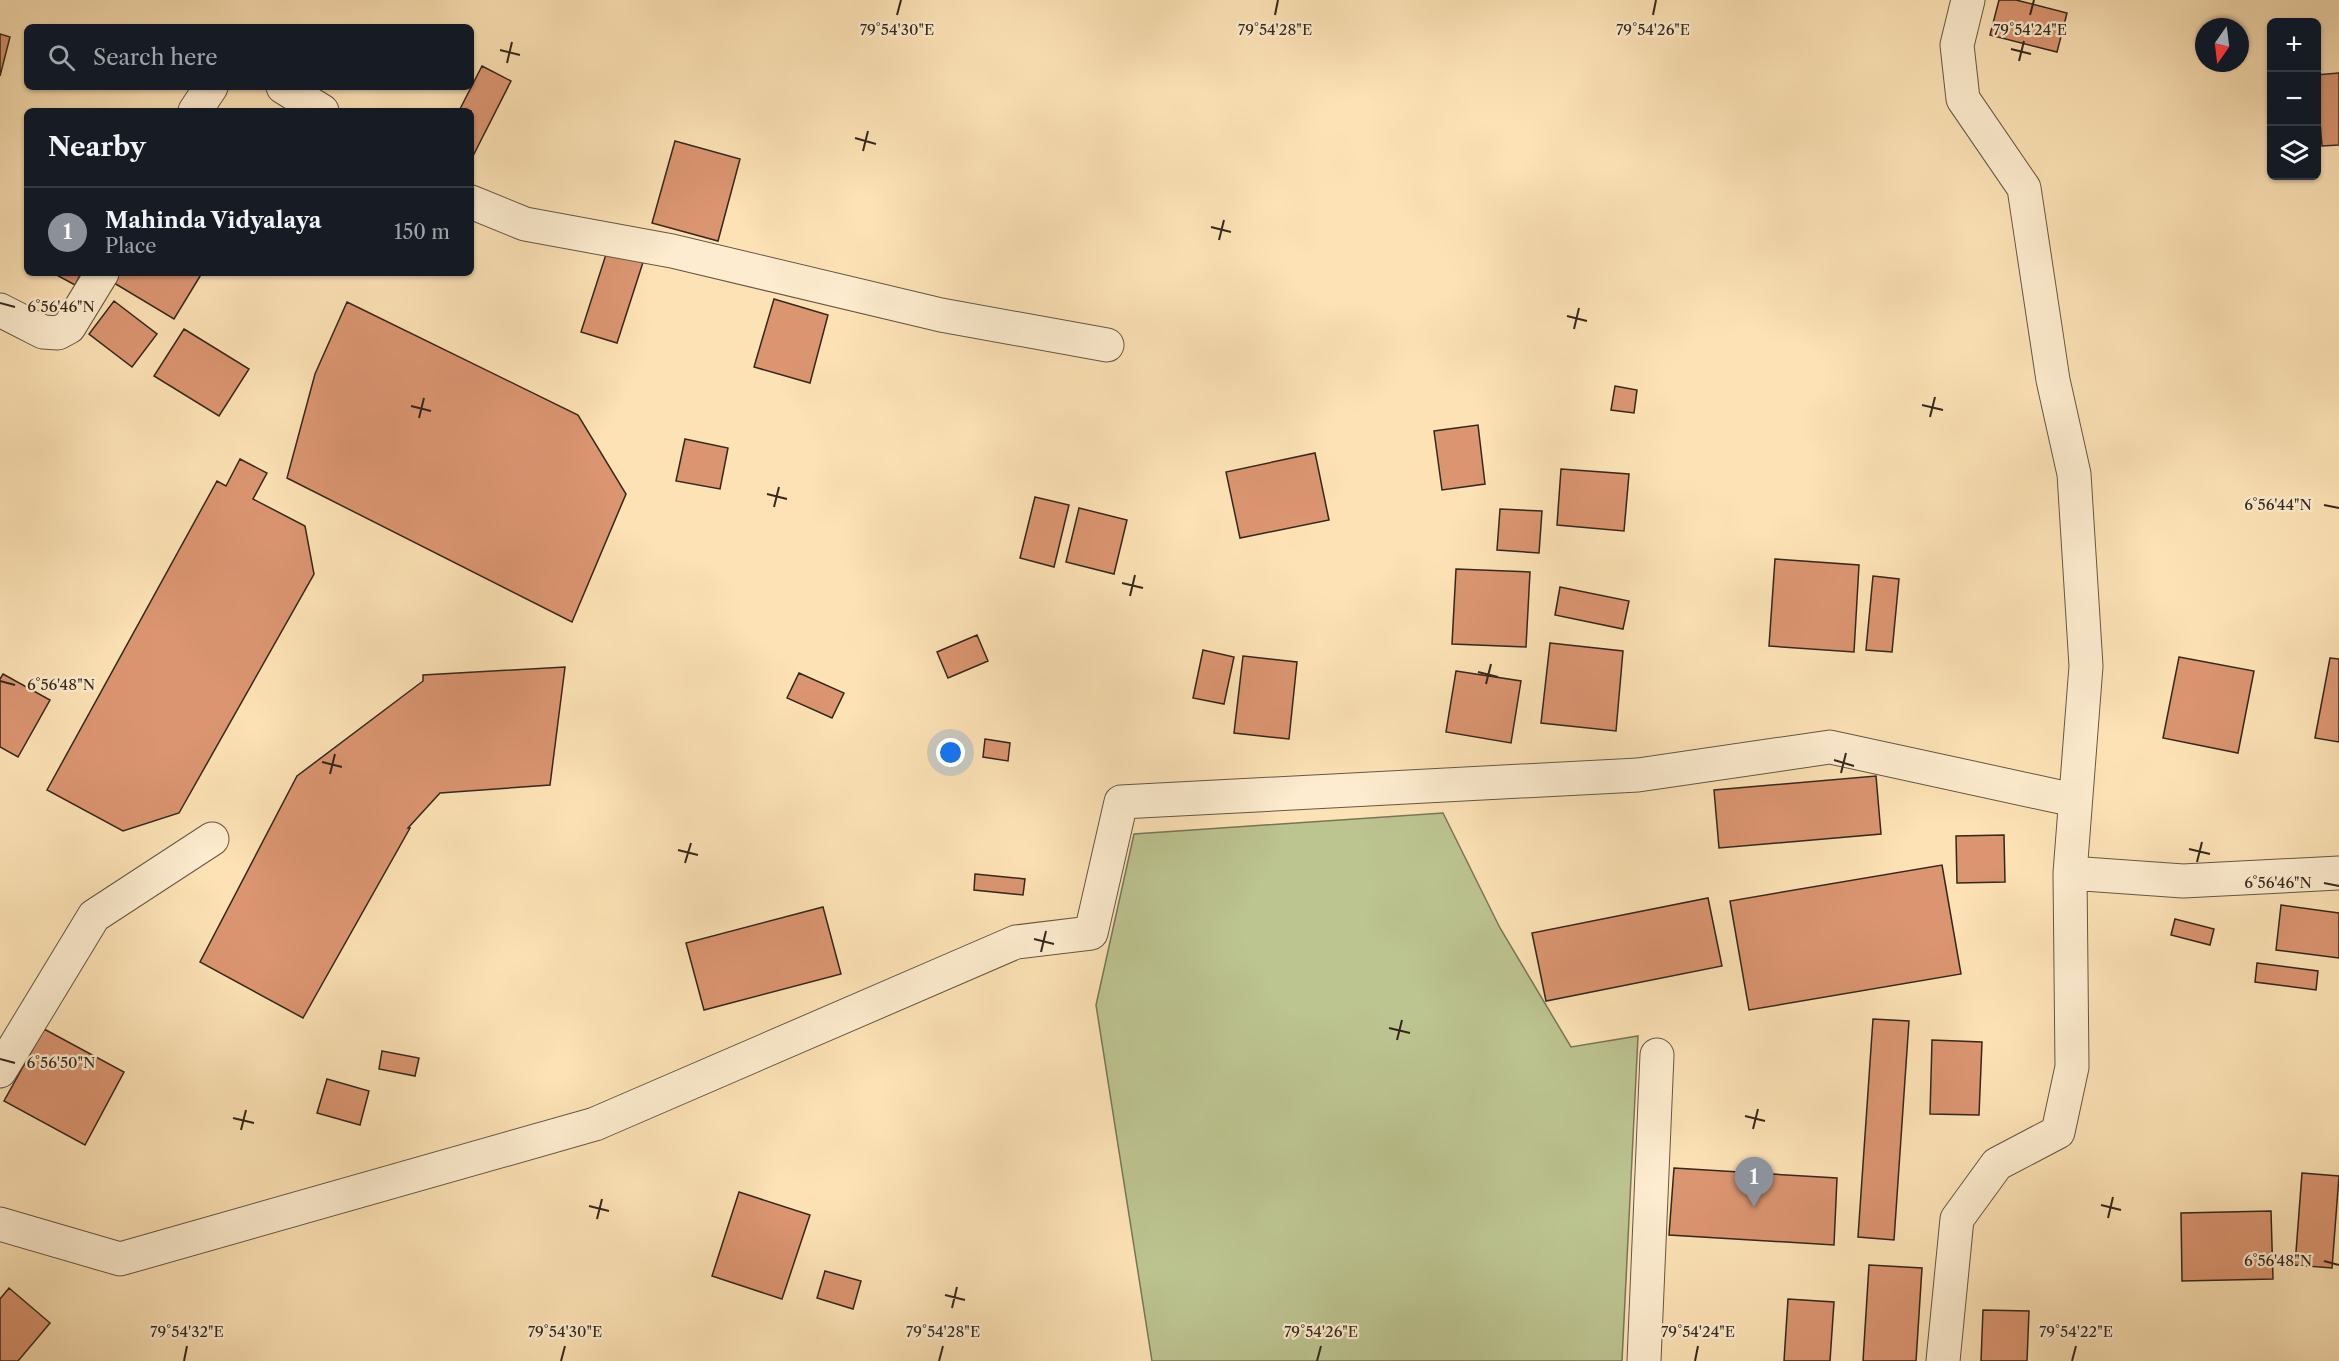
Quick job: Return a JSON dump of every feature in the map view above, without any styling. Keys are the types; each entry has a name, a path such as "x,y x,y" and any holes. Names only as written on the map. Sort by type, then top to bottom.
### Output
{"street":[{"path":"1943,1361 1957,1219 1997,1164 2058,1131 2072,1067 2070,873 2086,666 2074,474 2053,380 2024,188 1963,99 1957,45 1968,0"},
{"path":"197,108 209,90"},
{"path":"288,90 317,108"},
{"path":"474,203 525,224 672,251 941,315 1107,345"},
{"path":"0,310 43,332 58,333 69,327 100,276"},
{"path":"0,1224 120,1259 595,1124 1016,942 1091,933 1120,802 1638,775 1830,747 2074,800"},
{"path":"0,1071 94,916 212,839"},
{"path":"2070,873 2183,881 2339,873"},
{"path":"1644,1361 1657,1055"}],"green space":[{"path":"1443,813 1500,928 1571,1047 1638,1036 1622,1361 1152,1361 1096,1005 1134,834"}],"building":[{"path":"1999,0 2016,0 2067,13 2057,52 1990,35"},
{"path":"0,34 10,37 0,76"},
{"path":"482,66 511,81 474,154 474,108 461,108 470,90 474,90 474,82"},
{"path":"2339,73 2339,145 2322,146 2321,75"},
{"path":"675,141 740,159 718,241 652,223"},
{"path":"610,242 646,253 617,343 581,332"},
{"path":"58,276 80,276 75,285"},
{"path":"118,276 200,276 174,319 114,283"},
{"path":"774,299 828,315 810,383 754,367"},
{"path":"114,301 157,334 132,367 89,334"},
{"path":"347,302 578,415 626,494 572,622 287,478 315,374"},
{"path":"184,329 249,369 219,416 154,376"},
{"path":"1615,386 1637,390 1634,413 1611,410"},
{"path":"1478,425 1485,484 1442,490 1434,431"},
{"path":"685,439 728,448 720,489 676,481"},
{"path":"1315,453 1329,520 1240,538 1226,472"},
{"path":"240,459 267,473 253,499 305,526 314,574 179,813 123,831 47,790 217,481 226,486"},
{"path":"1561,469 1629,474 1624,531 1557,525"},
{"path":"1035,497 1069,505 1054,567 1020,558"},
{"path":"1079,508 1127,520 1114,574 1066,562"},
{"path":"1500,509 1542,511 1539,553 1497,550"},
{"path":"1775,559 1859,565 1854,652 1769,646"},
{"path":"1456,569 1530,572 1526,647 1452,644"},
{"path":"1873,576 1899,579 1892,652 1866,650"},
{"path":"1560,587 1629,601 1623,629 1555,615"},
{"path":"977,635 988,661 948,678 937,652"},
{"path":"1550,643 1623,651 1616,731 1541,723"},
{"path":"1203,650 1234,657 1224,704 1193,698"},
{"path":"1243,656 1297,662 1289,739 1234,733"},
{"path":"2179,657 2254,671 2238,753 2163,738"},
{"path":"2330,658 2339,659 2339,742 2315,738"},
{"path":"565,667 550,785 440,793 408,828 410,828 303,1018 200,962 297,776 423,681 423,675"},
{"path":"1456,671 1521,681 1511,743 1446,732"},
{"path":"799,673 844,693 832,718 787,698"},
{"path":"3,674 50,700 18,757 0,747 0,679"},
{"path":"985,739 1010,743 1008,761 983,757"},
{"path":"1876,776 1881,834 1719,848 1714,790"},
{"path":"2004,835 2005,882 1957,883 1956,836"},
{"path":"1942,865 1961,974 1749,1010 1730,901"},
{"path":"975,874 1025,879 1023,895 974,890"},
{"path":"1708,898 1722,966 1546,1001 1532,933"},
{"path":"2281,905 2339,913 2339,958 2276,950"},
{"path":"823,907 841,974 704,1010 686,943"},
{"path":"2175,919 2214,929 2210,945 2171,935"},
{"path":"2257,963 2318,971 2316,990 2255,982"},
{"path":"1873,1019 1909,1021 1894,1240 1858,1237"},
{"path":"44,1029 124,1072 85,1145 4,1101"},
{"path":"1932,1040 1982,1042 1979,1115 1930,1114"},
{"path":"382,1051 419,1058 415,1076 379,1069"},
{"path":"327,1079 369,1091 360,1125 317,1113"},
{"path":"1674,1168 1837,1178 1834,1245 1669,1235"},
{"path":"2302,1173 2339,1176 2332,1268 2295,1265"},
{"path":"739,1192 810,1215 782,1299 712,1276"},
{"path":"2271,1211 2273,1279 2182,1281 2181,1213"},
{"path":"1869,1265 1922,1268 1916,1361 1863,1361"},
{"path":"825,1271 861,1281 853,1309 817,1298"},
{"path":"9,1288 50,1323 18,1361 0,1361 0,1299"},
{"path":"1788,1299 1834,1302 1830,1361 1784,1361"},
{"path":"1983,1310 2029,1311 2027,1361 1981,1361"}],"place":[{"name":"Mahinda Vidyalaya","path":"1754,1207"}]}
